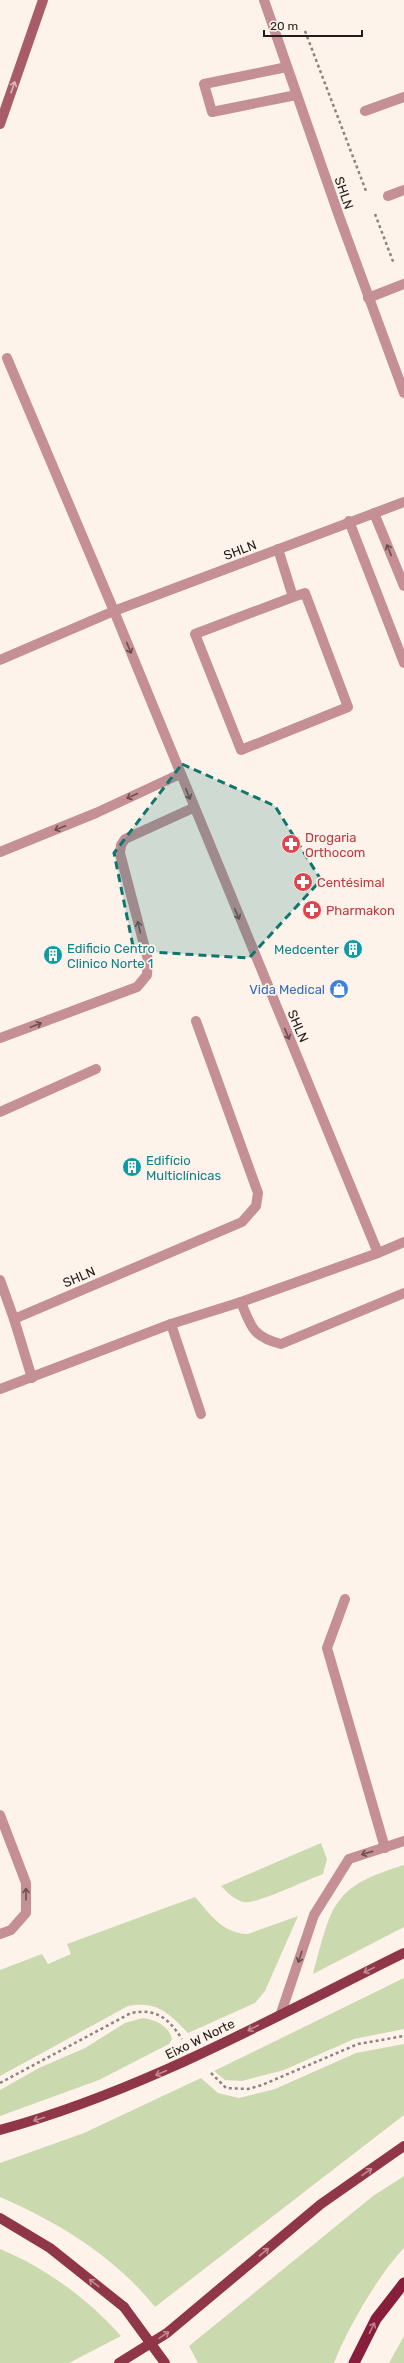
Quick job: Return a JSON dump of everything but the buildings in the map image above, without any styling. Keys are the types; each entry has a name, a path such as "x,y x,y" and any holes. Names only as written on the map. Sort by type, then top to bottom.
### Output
{"highway":[{"path":"354,2363 376,2318 404,2283"}],"main road":[{"path":"0,122 43,0"},
{"name":"Eixo W Norte","path":"0,2130 62,2112 141,2082 196,2057 281,2013 404,1953"},
{"path":"119,2363 167,2333 321,2204 404,2146"},
{"path":"0,2218 50,2248 124,2307 165,2363"}],"street":[{"name":"SHLN","path":"264,0 368,298 404,393"},
{"path":"287,67 204,84 212,112 296,95"},
{"path":"365,111 404,97"},
{"path":"388,196 404,190"},
{"path":"368,298 403,285"},
{"name":"SHLN","path":"7,358 114,611 193,808 378,1253"},
{"name":"SHLN","path":"0,660 114,611 349,521 404,502"},
{"path":"374,512 404,586"},
{"path":"349,521 404,663"},
{"path":"278,549 293,597"},
{"path":"305,594 348,707 240,750 195,634 293,597 305,594"},
{"path":"0,852 96,813 180,774"},
{"path":"0,1038 137,986 147,975 148,960 120,853 121,845 125,839 193,808"},
{"name":"SHLN","path":"14,1319 242,1222 256,1206 258,1193 196,1021"},
{"path":"0,1112 96,1069"},
{"path":"0,1390 171,1324 241,1302 378,1253 404,1242"},
{"path":"0,1280 14,1319 32,1378"},
{"path":"241,1302 253,1330 265,1340 281,1344 404,1293"},
{"path":"171,1324 201,1414"},
{"path":"345,1599 327,1648 385,1848"},
{"path":"0,1815 26,1884 26,1913 11,1930 0,1934"},
{"path":"281,2013 314,1914 334,1880 349,1859 404,1841"}],"path":[{"path":"305,31 368,195"},
{"path":"374,210 403,285"},
{"path":"0,2083 131,2013 144,2010 155,2013 174,2026 182,2038"},
{"path":"210,2073 226,2088 248,2089 262,2085 358,2044 404,2036"}],"highlighted area":[{"path":"182,764 275,806 321,880 249,958 134,951 114,853"}],"green space":[{"path":"321,1843 327,1859 323,1874 270,1896 250,1902 237,1900 221,1886"},
{"path":"404,1865 404,1927 313,1974 325,1931 338,1902 348,1891 362,1882 380,1873"},
{"path":"195,1897 224,1927 239,1933 248,1934 298,1916 265,1991 255,2003 188,2033 162,2010 147,2005 128,2006 0,2076 0,1970 42,1954 48,1964 71,1954 67,1944"},
{"path":"404,1978 404,2029 354,2039 284,2070 242,2081 225,2080 214,2071"},
{"path":"143,2018 153,2020 165,2027 172,2039 169,2044 99,2080 0,2116 0,2090 39,2068 85,2048 125,2023"},
{"path":"404,2044 404,2115 155,2307 122,2272 104,2257 64,2230 0,2197 0,2163 84,2133 201,2078 218,2093 239,2098 275,2089 356,2053"},
{"path":"404,2176 404,2248 384,2272 364,2302 334,2363 198,2363 189,2346 373,2196"},
{"path":"0,2249 34,2265 50,2275 95,2309 121,2336 69,2363 0,2363"},
{"path":"404,2336 404,2363 389,2363"}],"place":[{"name":"Drogaria Orthocom","path":"291,844"},
{"name":"Centésimal","path":"303,882"},
{"name":"Pharmakon","path":"312,910"},
{"name":"Medcenter","path":"353,949"},
{"name":"Edificio Centro Clinico Norte 1","path":"53,955"},
{"name":"Vida Medical","path":"339,989"},
{"name":"Edifício Multiclínicas","path":"132,1167"}]}
